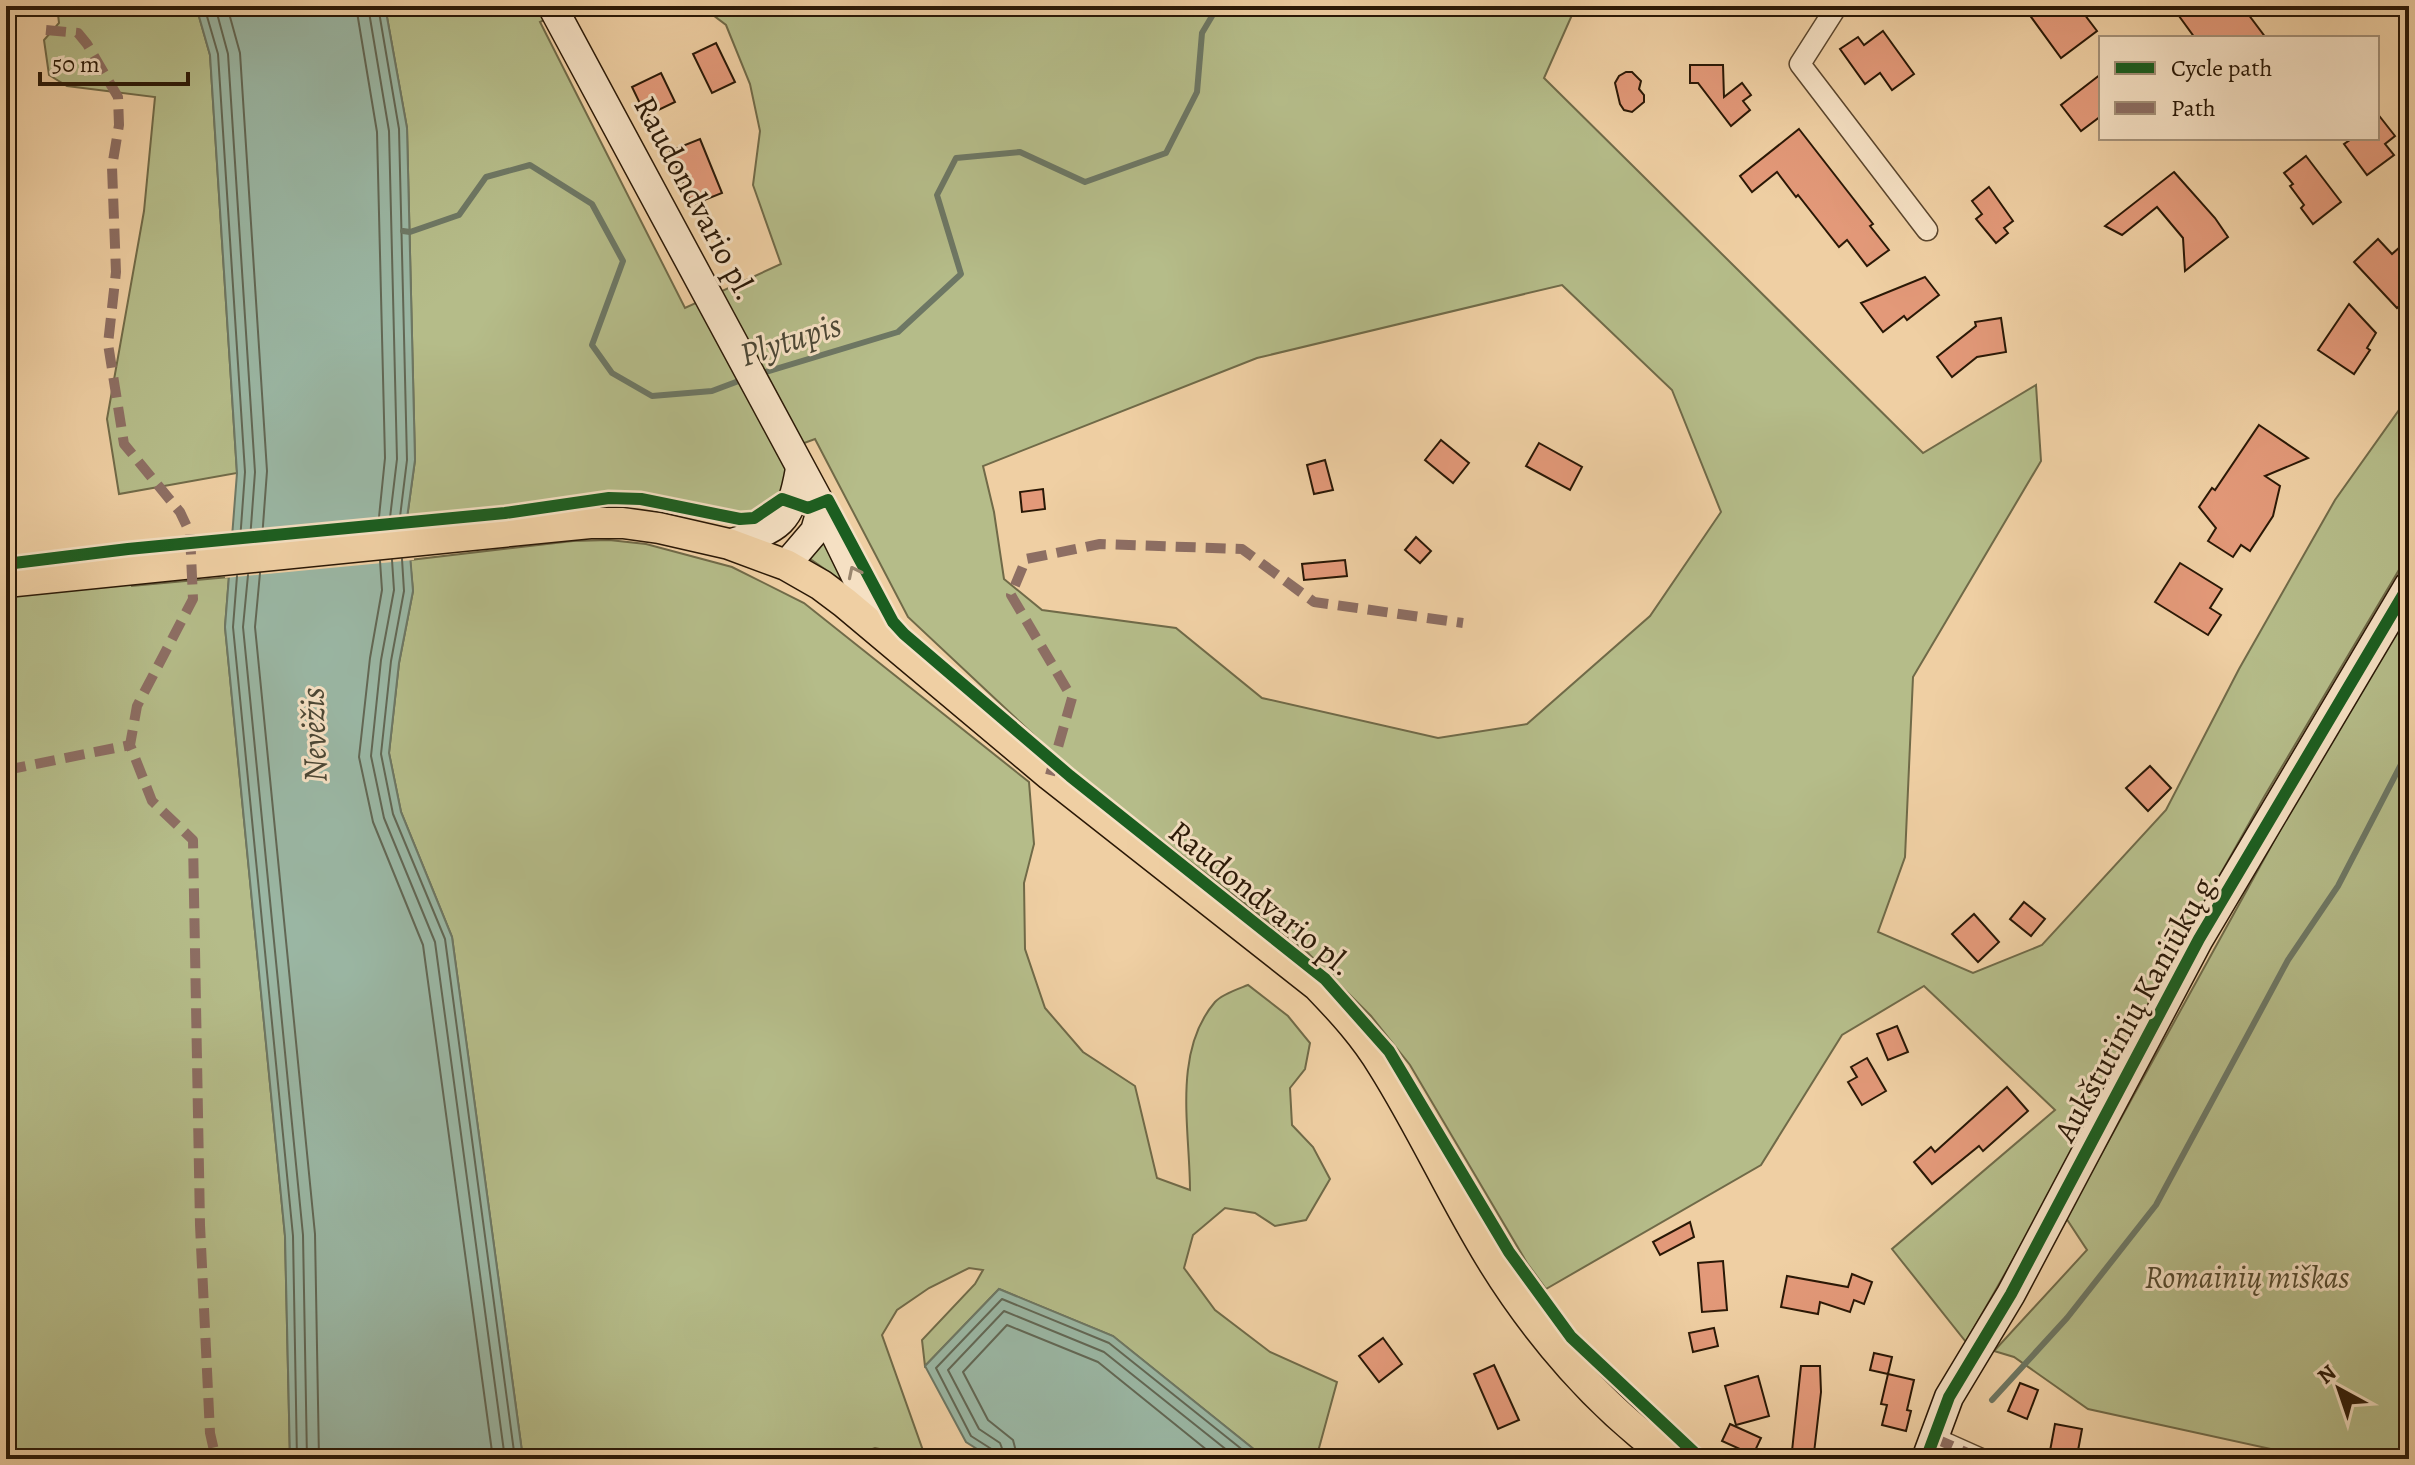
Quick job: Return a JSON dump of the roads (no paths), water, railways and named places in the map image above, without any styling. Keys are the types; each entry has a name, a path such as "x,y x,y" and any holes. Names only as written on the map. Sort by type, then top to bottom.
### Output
{"main road":[{"name":"Raudondvario pl.","path":"6,582 590,523 659,528 729,544 786,565 845,603 1050,775 1318,986 1351,1021 1383,1064 1489,1256 1517,1299 1556,1348 1637,1434 1673,1459"}],"street":[{"name":"Raudondvario pl.","path":"552,6 822,507 886,637"},
{"path":"1837,6 1800,64 1927,230"},
{"path":"729,544 758,535 780,523 794,502 800,469"},
{"path":"786,565 815,531 822,507"},
{"path":"780,523 786,565"},
{"name":"Aukštutinių Kaniūkų g.","path":"1930,1448 1949,1397 2011,1294 2199,939 2409,585"},
{"path":"1930,1448 1981,1459"}],"water":[{"name":"Nevėžis","path":"196,6 385,6 407,128 415,460 407,518 413,591 399,663 389,753 401,812 452,937 523,1459 290,1459 285,1236 225,627 237,473 210,55"},
{"path":"999,1289 1113,1336 1266,1459 993,1459 966,1442 925,1366"}],"waterway":[{"name":"Plytupis","path":"759,374 898,332 961,274 937,195 956,158 1020,152 1085,182 1166,153 1197,92 1202,33 1218,6"},
{"name":"Plytupis","path":"403,231 410,232 459,215 486,177 530,165 592,204 623,261 592,345 612,373 652,396 712,391 744,379"},
{"path":"1992,1400 2067,1318 2156,1205 2288,960 2338,886 2409,749"}],"park label":[{"name":"Romainių miškas","path":"2247,1277"}]}
